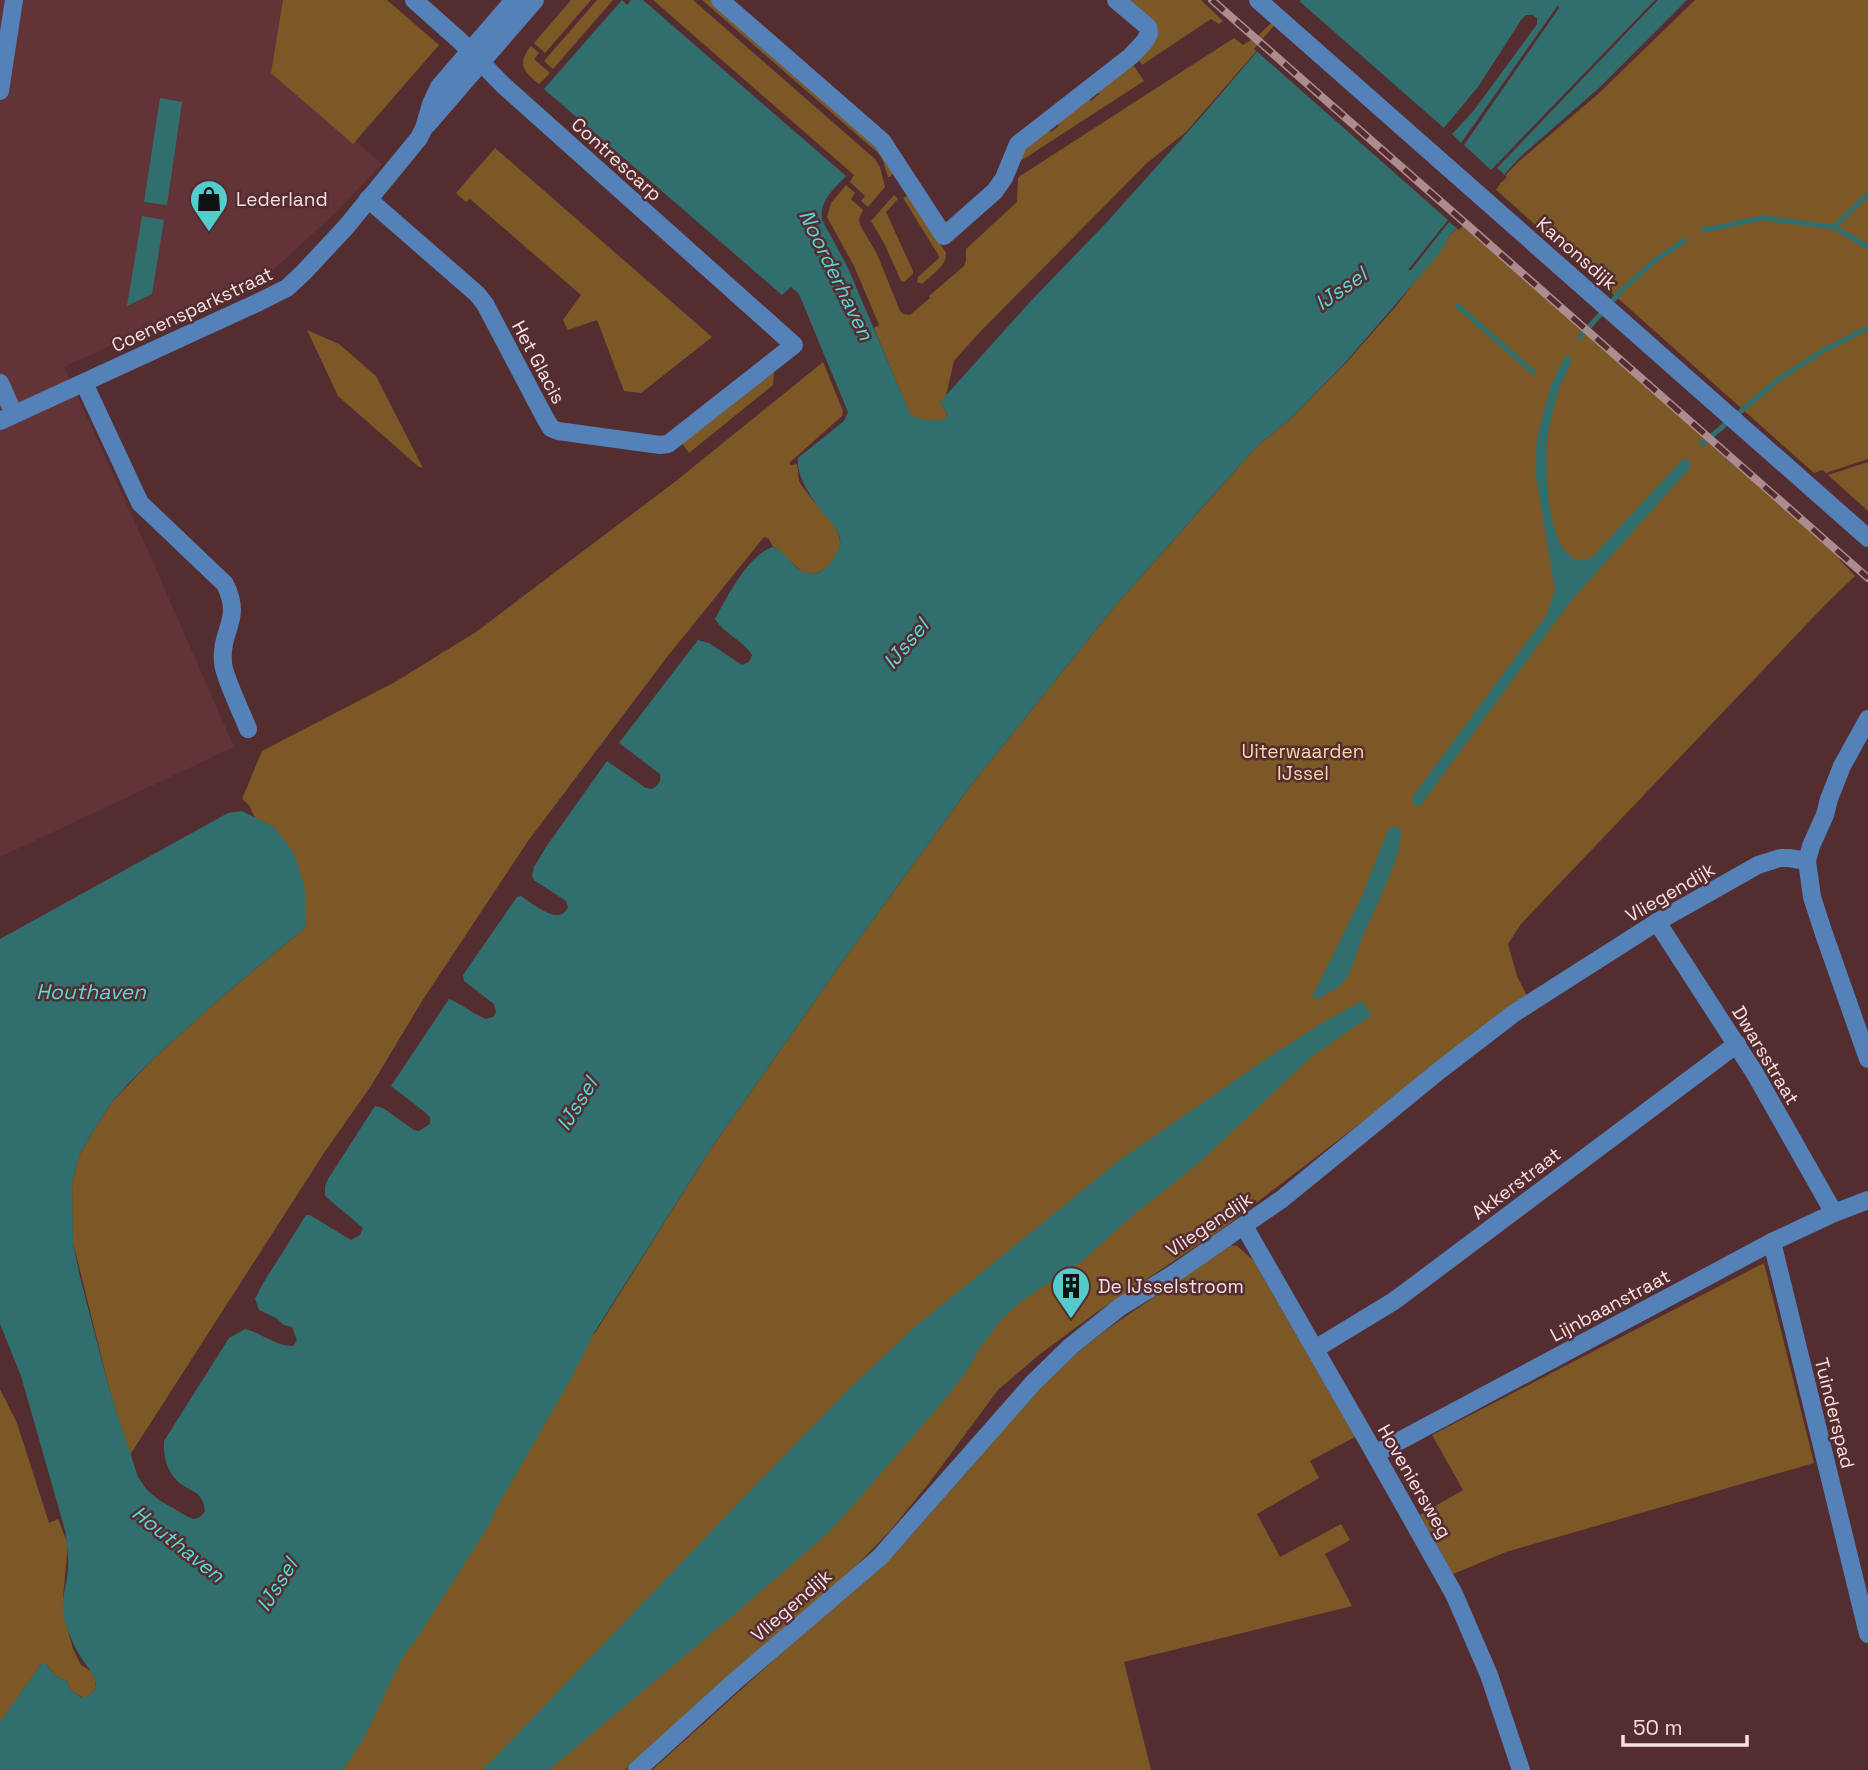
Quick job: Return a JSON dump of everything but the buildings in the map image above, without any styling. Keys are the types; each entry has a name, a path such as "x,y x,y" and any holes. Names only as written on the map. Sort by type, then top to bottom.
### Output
{"street":[{"path":"0,91 14,0"},
{"name":"Contrescarp","path":"414,0 503,85 794,345"},
{"name":"Coenensparkstraat","path":"7,417 287,288 375,205 419,138 439,87 514,0"},
{"name":"Coenensparkstraat","path":"470,51 535,0"},
{"path":"720,0 883,141 944,236 995,191 1004,178 1018,144 1131,56 1145,41 1149,33 1147,27 1116,0"},
{"name":"Kanonsdijk","path":"1258,0 1868,538"},
{"name":"Het Glacis","path":"375,205 477,293 545,418 551,428 558,431 668,444 794,345"},
{"path":"0,383 7,417"},
{"path":"84,383 140,503 226,584 233,607 232,619 223,643 223,666 248,729"},
{"path":"1868,719 1842,766 1807,861 1821,925 1863,1025 1868,1059"},
{"name":"Vliegendijk","path":"637,1770 734,1682 880,1557 1032,1382 1071,1346 1120,1307 1175,1273 1298,1187 1440,1070 1513,1014 1657,922 1758,865 1780,858 1807,861"},
{"name":"Dwarsstraat","path":"1657,922 1737,1044 1834,1213"},
{"name":"Akkerstraat","path":"1315,1349 1394,1301 1737,1044"},
{"name":"Lijnbaanstraat","path":"1375,1454 1772,1242 1868,1200"},
{"name":"Hoveniersweg","path":"1244,1226 1438,1564 1468,1625 1501,1705 1521,1770"},
{"name":"Tuinderspad","path":"1772,1242 1868,1634"}],"shaded area":[{"path":"0,0 286,0 277,73 382,164 335,213 270,273 64,367 234,747 0,857"}],"green space":[{"path":"283,0 387,0 439,45 353,144 271,73"},
{"path":"571,0 591,0 545,53 534,43"},
{"path":"597,0 613,0 553,69 544,61"},
{"path":"653,0 693,0 875,159 885,187 868,207 861,201 865,196 850,182 854,175"},
{"path":"702,0 712,0 880,147 896,171 888,177 878,153"},
{"path":"1125,0 1201,0 1223,21 1219,24 1211,19 1142,65 1137,57 1152,46"},
{"path":"1695,0 1868,0 1868,459 1826,473 1823,470 1814,473 1494,188 1517,163 1597,95"},
{"path":"1278,16 1285,21 1186,132 1147,163 954,361 946,396 940,402 947,413 946,418 933,421 911,417 874,328 879,325 854,266 827,217 831,203 846,185 855,193 851,199 863,210 859,219 860,225 877,254 900,311 910,315 964,266 966,249 1017,202 1020,176 1234,38 1243,45 1259,35"},
{"path":"531,46 539,53 534,59 550,73 539,84 529,76 523,63"},
{"path":"1132,63 1144,81 1019,162 1022,150 1047,129 1051,132 1059,126 1056,122 1087,97 1091,101 1099,94 1097,90"},
{"path":"495,148 712,337 641,393 624,391 597,320 568,330 563,320 581,295 470,199 466,202 456,193"},
{"path":"894,195 898,199 886,212 913,271 904,282 901,281 871,221"},
{"path":"908,195 946,253 941,266 922,284 917,282 918,277 939,256 903,198"},
{"name":"Uiterwaarden IJssel","path":"1466,218 1844,553 1839,559 1855,576 1521,924 1508,944 1517,976 1527,996 1222,1229 1097,1312 1040,1354 998,1390 890,1531 840,1582 625,1770 291,1770 552,1357 595,1333 710,1150 972,784 1115,606 1257,446 1288,421 1345,364 1397,305"},
{"path":"307,330 339,344 376,376 423,468 338,396"},
{"path":"823,362 843,411 842,416 789,463 797,464 800,483 836,528 840,546 836,556 820,572 803,573 764,537 667,657 528,841 130,1455 110,1392 73,1242 72,1183 79,1156 112,1102 154,1058 306,927 274,827 255,818 249,805 242,799 262,751 395,682 476,632 676,481"},
{"path":"774,371 773,385 689,453 681,442"},
{"path":"1868,462 1868,511 1828,475"},
{"path":"1230,1245 1237,1246 1253,1260 1355,1437 1310,1461 1319,1478 1257,1514 1280,1557 1341,1524 1350,1540 1325,1554 1352,1606 1124,1662 1151,1770 652,1770 907,1540 1023,1406 1068,1360 1106,1330"},
{"path":"1764,1263 1814,1463 1506,1552 1453,1574 1420,1515 1463,1490 1432,1435"},
{"path":"0,1389 17,1423 49,1523 58,1519 68,1544 64,1616 73,1649 81,1665 94,1673 96,1688 83,1698 69,1689 67,1681 56,1676 46,1664 41,1664 0,1723"}],"water":[{"path":"622,0 627,5 631,0 643,0 846,176 825,201 822,220 848,268 911,416 937,421 946,418 947,413 940,402 1107,222 1301,0 1687,0 1600,87 1520,157 1450,235 1439,254 1344,364 1288,421 1257,446 1115,606 972,784 710,1150 594,1333 489,1525 402,1658 364,1738 343,1770 0,1770 0,1722 41,1664 46,1664 56,1676 67,1681 69,1689 82,1698 90,1695 96,1688 96,1683 76,1650 64,1618 63,1600 68,1564 65,1530 21,1376 0,1324 0,939 228,813 242,811 274,827 294,853 305,889 306,927 224,995 128,1084 112,1102 79,1156 72,1183 73,1242 80,1277 110,1392 138,1477 147,1490 159,1500 188,1517 200,1517 205,1511 203,1501 170,1472 164,1454 164,1441 229,1338 245,1329 287,1346 293,1346 297,1340 292,1327 259,1310 255,1299 306,1215 351,1240 360,1235 363,1228 325,1196 325,1186 375,1106 383,1108 414,1130 419,1131 430,1124 426,1113 391,1086 449,999 486,1019 493,1017 496,1012 494,1004 464,981 463,975 517,897 521,896 553,914 564,913 568,907 566,901 532,876 534,867 546,847 607,761 646,788 652,789 659,783 660,774 619,743 698,640 709,643 742,665 749,662 752,655 715,619 747,567 764,551 773,547 802,571 817,573 828,566 840,546 835,527 815,503 804,484 798,458 844,421 848,412 799,294 791,287 782,295 544,89","holes":["1526,15 1537,18 1537,24 1474,110 1450,136 1442,137 1441,132 1478,87"]},
{"path":"160,98 182,102 167,205 144,202"},
{"path":"142,216 164,220 152,294 127,306"},
{"path":"1566,355 1571,357 1571,362 1554,407 1548,434 1546,464 1554,527 1570,556 1582,560 1592,557 1683,459 1688,460 1690,468 1570,602 1420,806 1417,806 1412,802 1413,796 1546,616 1555,590 1535,471 1537,437 1551,385"},
{"path":"1393,826 1400,829 1398,852 1350,972 1339,987 1314,999 1314,993 1362,896 1388,830"},
{"path":"1362,1001 1372,1015 1311,1057 1200,1162 1133,1215 1085,1259 1023,1300 1001,1320 947,1397 829,1532 549,1770 483,1770 846,1392 916,1326 1120,1160 1263,1061"}],"pier":[{"path":"1298,0 1444,128 1478,87 1521,20 1526,15 1532,15 1537,18 1537,24 1474,110 1452,134 1461,143 1558,5 1559,8 1464,145 1491,170 1655,0 1658,0 1497,168 1507,177 1459,230 1449,222 1411,270 1408,270 1448,220 1254,49","holes":["1528,18 1533,22 1471,108 1445,135"]}],"waterway":[{"path":"1834,227 1868,194"},
{"path":"1703,230 1763,218 1834,227 1868,247"},
{"path":"1580,337 1623,289 1653,262 1685,240"},
{"path":"1458,306 1533,372"},
{"path":"1702,444 1779,379 1824,350 1868,328"}],"railway":[{"path":"1212,0 1868,578"}],"place":[{"name":"Lederland","path":"209,233"},
{"name":"De IJsselstroom","path":"1071,1320"}],"water label":[{"name":"Noorderhaven","path":"836,275"},
{"name":"IJssel","path":"1341,289"},
{"name":"IJssel","path":"906,644"},
{"name":"Houthaven","path":"91,992"},
{"name":"IJssel","path":"577,1104"},
{"name":"Houthaven","path":"178,1544"},
{"name":"IJssel","path":"277,1585"}]}
